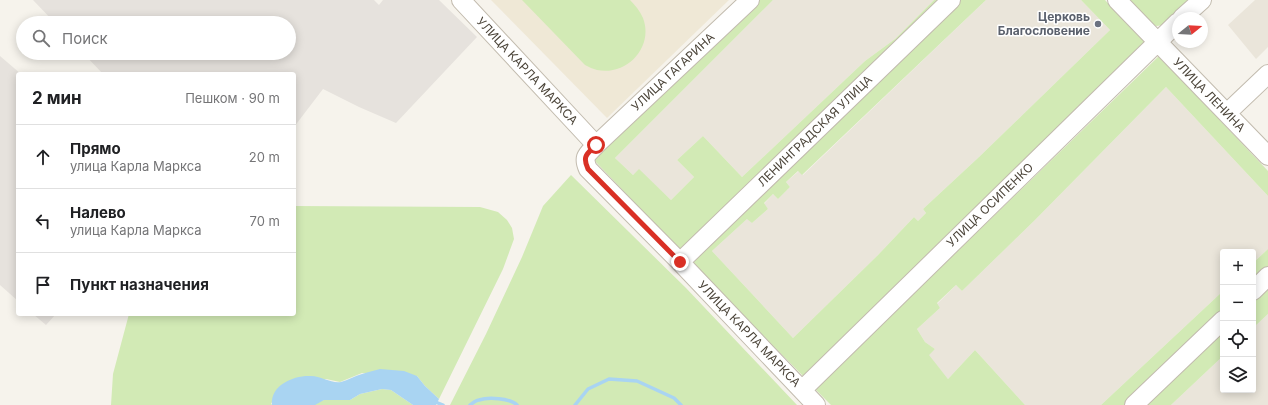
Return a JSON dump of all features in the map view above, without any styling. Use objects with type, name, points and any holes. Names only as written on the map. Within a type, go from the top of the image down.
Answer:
[{"type":"street","name":"УЛИЦА КАРЛА МАРКСА","points":[[461,0],[596,145],[586,156],[585,162],[588,169],[680,262],[816,405]]},
{"type":"street","name":"УЛИЦА ГАГАРИНА","points":[[596,145],[750,0]]},
{"type":"street","name":"ЛЕНИНГРАДСКАЯ УЛИЦА","points":[[680,262],[951,0]]},
{"type":"street","name":"УЛИЦА ЛЕНИНА","points":[[1117,0],[1268,156]]},
{"type":"street","points":[[1189,12],[1202,0]]},
{"type":"street","name":"УЛИЦА ОСИПЕНКО","points":[[802,390],[1172,27]]},
{"type":"street","points":[[1227,113],[1268,74]]},
{"type":"street","points":[[1256,288],[1268,276]]},
{"type":"street","points":[[1134,405],[1222,321]]},
{"type":"shaded area","points":[[33,0],[374,0],[379,5],[383,0],[439,0],[477,37],[396,123],[323,89],[296,124],[296,72],[101,72],[90,60],[296,60],[296,16],[48,16]]},
{"type":"shaded area","points":[[491,0],[729,0],[607,118]]},
{"type":"shaded area","points":[[773,0],[934,0],[895,39],[865,61],[742,177],[703,136],[677,160],[694,177],[671,200],[639,170],[633,175],[615,158]]},
{"type":"shaded area","points":[[986,0],[1081,0],[1110,30],[923,209],[926,213],[918,221],[914,217],[878,255],[793,338],[712,251],[748,218],[752,223],[768,209],[764,204],[773,194],[778,199],[790,187],[786,182],[799,171],[803,175]]},
{"type":"shaded area","points":[[1255,0],[1268,0],[1268,47],[1256,59],[1228,25]]},
{"type":"shaded area","points":[[0,56],[19,72],[16,72],[16,299],[0,285]]},
{"type":"shaded area","points":[[1166,87],[1268,196],[1268,249],[1256,260],[1256,249],[1220,249],[1220,294],[1101,405],[1025,405],[975,350],[948,379],[928,355],[935,349],[925,342],[917,329],[940,308],[937,304],[956,285],[962,291],[1035,220]]},
{"type":"shaded area","points":[[1268,314],[1268,405],[1171,405],[1220,359],[1220,393],[1256,393],[1256,325]]},
{"type":"shaded area","points":[[35,316],[54,316],[46,325]]},
{"type":"green space","points":[[522,0],[630,0],[643,18],[645,39],[641,49],[628,64],[608,71],[592,69],[585,65]]},
{"type":"green space","points":[[752,0],[773,0],[615,158],[633,175],[639,169],[671,200],[694,177],[677,160],[703,136],[742,177],[865,61],[895,39],[934,0],[946,0],[683,250],[677,247],[592,158]]},
{"type":"green space","points":[[960,0],[986,0],[802,175],[798,171],[786,182],[790,187],[778,199],[773,194],[764,203],[768,209],[752,223],[747,219],[712,251],[793,338],[878,255],[914,217],[918,221],[926,213],[923,209],[1110,30],[1081,0],[1105,0],[1146,43],[804,377],[693,265],[693,261],[698,251]]},
{"type":"green space","points":[[1125,0],[1191,0],[1178,12],[1172,12],[1172,17],[1163,25],[1152,25]]},
{"type":"green space","points":[[1159,56],[1268,171],[1268,196],[1166,87],[1035,220],[962,291],[956,285],[937,303],[940,308],[917,329],[925,342],[935,349],[929,355],[948,379],[975,350],[1025,405],[831,405],[815,389]]},
{"type":"green space","points":[[571,175],[686,288],[797,405],[450,405],[486,334],[522,257],[543,206]]},
{"type":"green space","points":[[296,206],[480,207],[498,212],[507,220],[512,228],[514,239],[503,269],[439,399],[417,376],[362,373],[340,382],[326,379],[271,403],[272,405],[111,405],[113,374],[128,316],[296,316]]},
{"type":"green space","points":[[1268,249],[1268,269],[1256,280],[1256,260]]},
{"type":"green space","points":[[1268,288],[1268,314],[1256,325],[1256,321],[1256,300]]},
{"type":"green space","points":[[1220,294],[1220,315],[1126,405],[1101,405]]},
{"type":"green space","points":[[1220,334],[1220,359],[1171,405],[1146,405]]},
{"type":"green space","points":[[382,389],[391,390],[413,405],[315,405],[315,403],[324,400],[350,400],[360,394]]},
{"type":"water","points":[[380,369],[404,371],[417,376],[439,399],[436,405],[413,405],[391,390],[382,389],[360,394],[350,400],[324,400],[315,405],[272,405],[272,398],[279,387],[297,377],[311,376],[334,382],[341,382],[364,373]]},
{"type":"waterway","points":[[575,405],[588,389],[609,379],[637,381],[674,398],[681,405]]},
{"type":"waterway","points":[[470,405],[478,400],[493,398],[509,401],[517,405]]},
{"type":"waterway","points":[[433,401],[443,405]]},
{"type":"place","name":"Церковь Благословение","points":[[1098,24]]},
{"type":"route","points":[[596,145],[586,156],[585,162],[588,169],[680,262]]}]
